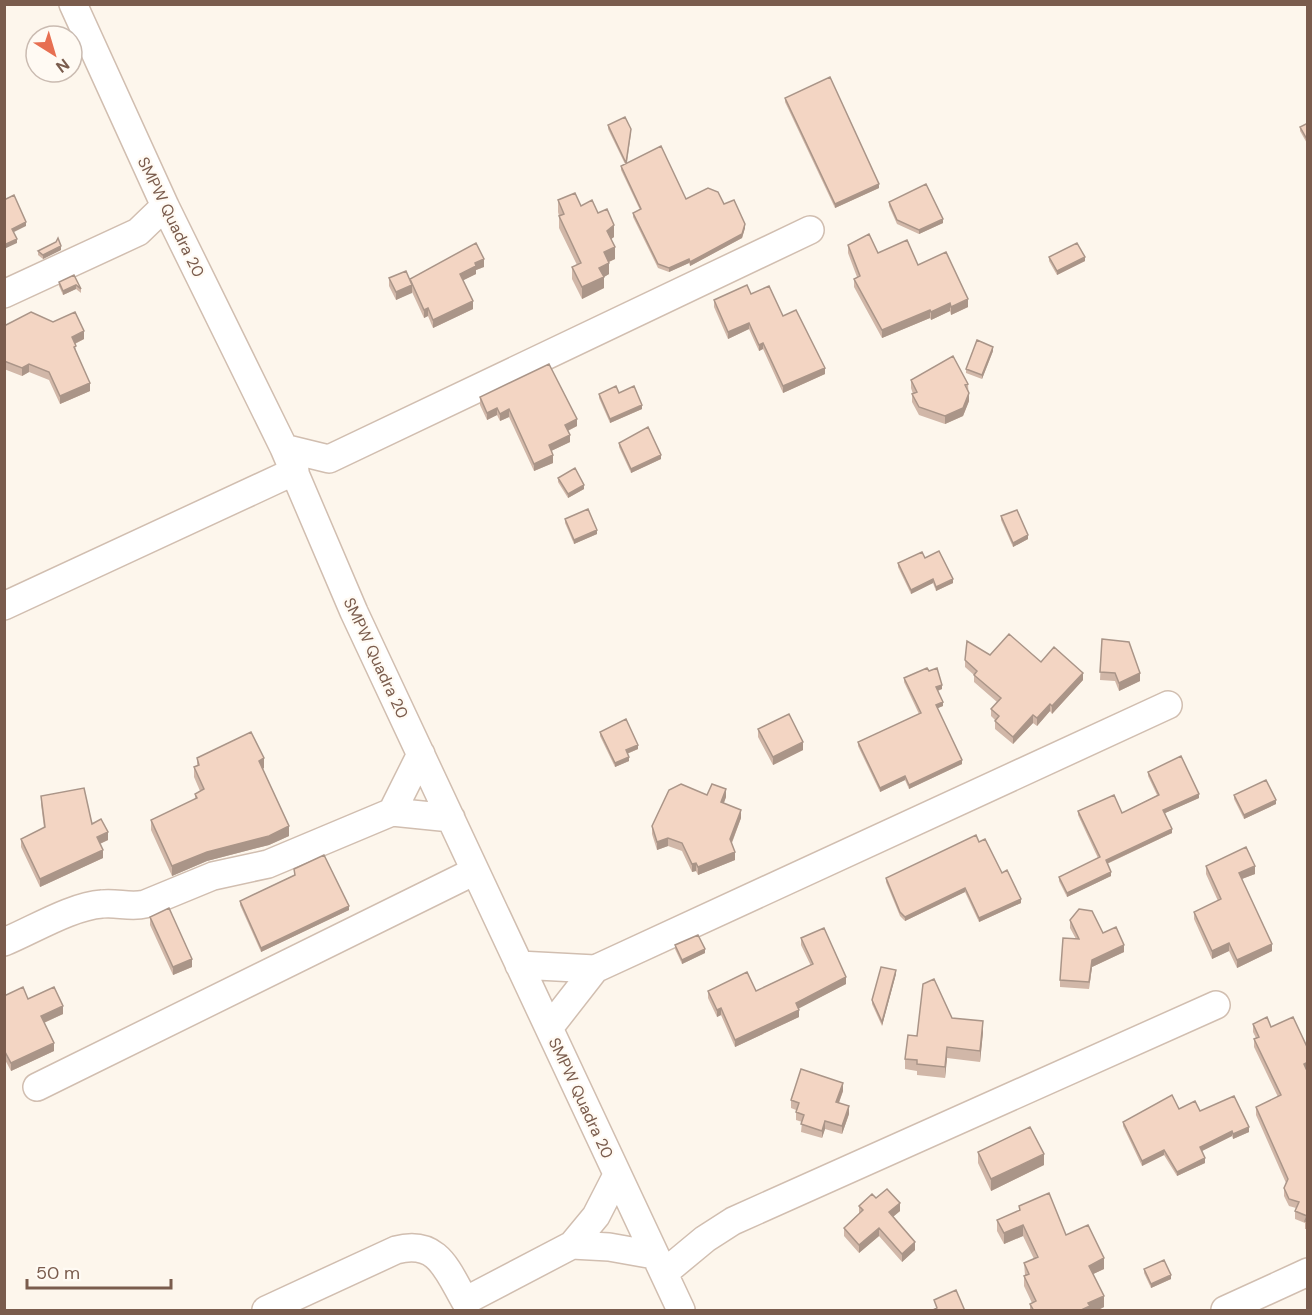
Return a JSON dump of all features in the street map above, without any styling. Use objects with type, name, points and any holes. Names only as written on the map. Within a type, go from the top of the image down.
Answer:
[{"type":"street","name":"SMPW Quadra 20","points":[[73,4],[165,206],[289,459],[354,612],[681,1311]]},
{"type":"street","points":[[4,294],[138,232],[165,206]]},
{"type":"street","points":[[4,606],[289,459],[329,459],[810,230]]},
{"type":"street","points":[[138,232],[181,239]]},
{"type":"street","points":[[313,513],[329,459]]},
{"type":"street","points":[[549,1028],[595,969],[1168,705]]},
{"type":"street","points":[[392,812],[421,754]]},
{"type":"street","points":[[4,942],[77,910],[104,903],[136,906],[145,904],[213,876],[268,864],[392,812],[451,818]]},
{"type":"street","points":[[37,1087],[475,872]]},
{"type":"street","points":[[519,965],[595,969]]},
{"type":"street","points":[[572,1245],[609,1247],[659,1264],[733,1221],[1216,1005]]},
{"type":"street","points":[[266,1311],[396,1250],[412,1246],[422,1247],[437,1258],[467,1306],[572,1245],[596,1216],[617,1175]]},
{"type":"street","points":[[1225,1311],[1308,1272]]},
{"type":"building","points":[[830,77],[879,184],[835,204],[785,98]]},
{"type":"building","points":[[625,117],[631,129],[626,163],[608,125]]},
{"type":"building","points":[[1308,123],[1308,141],[1300,127]]},
{"type":"building","points":[[661,146],[686,199],[708,188],[718,192],[724,204],[734,200],[745,224],[742,234],[690,262],[689,259],[669,268],[658,264],[633,213],[641,209],[621,166]]},
{"type":"building","points":[[926,184],[943,219],[919,230],[897,220],[889,202]]},
{"type":"building","points":[[575,193],[581,206],[592,200],[598,213],[607,209],[614,225],[607,231],[615,247],[604,252],[609,263],[599,268],[604,277],[582,287],[572,267],[581,263],[559,216],[564,214],[558,200]]},
{"type":"building","points":[[14,195],[26,222],[12,229],[17,239],[4,245],[4,200]]},
{"type":"building","points":[[869,234],[878,253],[907,240],[918,265],[946,252],[968,299],[951,307],[950,303],[931,312],[930,310],[882,330],[854,279],[860,276],[848,245]]},
{"type":"building","points":[[58,238],[61,246],[43,255],[38,251],[56,242]]},
{"type":"building","points":[[476,243],[484,259],[460,274],[473,301],[433,320],[428,308],[424,310],[410,279]]},
{"type":"building","points":[[1077,243],[1085,257],[1057,271],[1049,257]]},
{"type":"building","points":[[406,271],[412,285],[396,292],[389,278]]},
{"type":"building","points":[[74,275],[81,289],[76,285],[63,291],[59,282]]},
{"type":"building","points":[[747,285],[751,294],[769,286],[783,316],[796,310],[825,368],[783,386],[763,343],[759,345],[749,323],[728,332],[714,300]]},
{"type":"building","points":[[31,312],[53,322],[75,312],[84,331],[72,337],[76,346],[74,347],[90,383],[60,396],[49,372],[29,364],[22,368],[4,361],[4,326]]},
{"type":"building","points":[[977,340],[993,347],[982,375],[966,369]]},
{"type":"building","points":[[953,356],[968,384],[965,385],[969,393],[963,408],[945,416],[919,407],[912,394],[917,392],[911,380]]},
{"type":"building","points":[[549,364],[577,419],[565,425],[570,435],[549,445],[553,455],[534,464],[509,409],[500,414],[497,408],[487,413],[480,397]]},
{"type":"building","points":[[616,386],[619,393],[634,386],[642,405],[610,419],[599,394]]},
{"type":"building","points":[[648,427],[661,455],[631,469],[619,443]]},
{"type":"building","points":[[575,468],[584,485],[568,494],[558,478]]},
{"type":"building","points":[[588,509],[597,530],[574,540],[565,519]]},
{"type":"building","points":[[1017,510],[1028,535],[1013,543],[1001,516]]},
{"type":"building","points":[[939,551],[953,579],[936,587],[933,579],[911,590],[898,563],[922,552],[925,558]]},
{"type":"building","points":[[1009,634],[1041,662],[1054,647],[1083,673],[1052,706],[1050,704],[1037,718],[1033,715],[1013,737],[995,721],[999,716],[991,709],[1001,698],[974,675],[977,671],[965,660],[967,641],[990,655]]},
{"type":"building","points":[[1102,639],[1129,642],[1140,673],[1119,683],[1115,673],[1100,672]]},
{"type":"building","points":[[927,668],[929,671],[937,668],[942,685],[936,687],[943,702],[936,705],[962,760],[909,785],[905,776],[880,788],[858,742],[921,713],[904,678]]},
{"type":"building","points":[[789,714],[803,742],[773,757],[758,729]]},
{"type":"building","points":[[626,719],[638,745],[626,750],[629,757],[615,763],[600,732]]},
{"type":"building","points":[[251,732],[264,758],[259,761],[289,826],[269,836],[207,852],[172,866],[151,820],[197,798],[195,794],[204,789],[194,767],[199,765],[197,758]]},
{"type":"building","points":[[1181,756],[1199,794],[1163,810],[1172,829],[1106,860],[1111,872],[1067,893],[1059,877],[1100,857],[1078,811],[1114,795],[1122,813],[1159,795],[1148,772]]},
{"type":"building","points":[[1266,780],[1276,800],[1244,815],[1234,795]]},
{"type":"building","points":[[681,784],[707,795],[712,784],[726,789],[721,802],[741,810],[730,839],[735,852],[698,867],[696,863],[692,864],[682,843],[668,838],[657,842],[652,826],[669,790]]},
{"type":"building","points":[[84,788],[92,824],[101,819],[108,832],[97,837],[103,850],[40,879],[21,839],[45,827],[41,796]]},
{"type":"building","points":[[976,835],[979,842],[985,839],[1002,873],[1007,870],[1021,899],[979,918],[965,888],[905,917],[900,912],[886,878]]},
{"type":"building","points":[[1246,847],[1255,866],[1239,873],[1272,944],[1237,960],[1229,943],[1212,951],[1194,912],[1221,899],[1206,866]]},
{"type":"building","points":[[324,855],[349,906],[261,948],[240,901],[295,875],[294,869]]},
{"type":"building","points":[[169,908],[192,959],[173,967],[150,917]]},
{"type":"building","points":[[1079,909],[1092,911],[1103,933],[1116,927],[1124,945],[1092,960],[1089,982],[1060,980],[1063,938],[1079,939],[1070,920]]},
{"type":"building","points":[[824,928],[846,977],[796,1003],[799,1010],[735,1040],[721,1008],[717,1010],[708,991],[747,972],[756,991],[813,964],[801,938]]},
{"type":"building","points":[[698,935],[705,949],[682,960],[675,945]]},
{"type":"building","points":[[881,967],[896,970],[882,1022],[872,1000]]},
{"type":"building","points":[[934,979],[952,1018],[983,1021],[980,1051],[947,1047],[945,1067],[917,1064],[917,1060],[905,1059],[908,1035],[917,1036],[923,984]]},
{"type":"building","points":[[23,987],[28,999],[54,987],[63,1006],[41,1016],[54,1043],[11,1063],[4,1050],[4,996]]},
{"type":"building","points":[[1267,1017],[1271,1027],[1293,1017],[1308,1049],[1308,1062],[1304,1064],[1308,1073],[1308,1222],[1305,1221],[1307,1216],[1295,1211],[1299,1202],[1289,1199],[1284,1188],[1288,1179],[1256,1107],[1281,1095],[1254,1039],[1259,1037],[1253,1024]]},
{"type":"building","points":[[801,1069],[843,1083],[836,1102],[849,1106],[842,1126],[825,1121],[822,1131],[801,1124],[804,1115],[796,1112],[799,1103],[791,1100]]},
{"type":"building","points":[[1172,1095],[1179,1109],[1195,1101],[1200,1111],[1234,1096],[1249,1127],[1233,1134],[1232,1131],[1200,1147],[1205,1158],[1177,1172],[1164,1150],[1142,1161],[1123,1122]]},
{"type":"building","points":[[1030,1127],[1044,1154],[991,1179],[978,1152]]},
{"type":"building","points":[[887,1189],[900,1203],[889,1212],[915,1242],[902,1254],[879,1228],[859,1245],[844,1228],[863,1210],[859,1206],[872,1194],[876,1198]]},
{"type":"building","points":[[1049,1193],[1066,1235],[1088,1225],[1104,1258],[1089,1266],[1104,1296],[1088,1303],[1090,1306],[1079,1311],[1034,1311],[1030,1304],[1036,1301],[1024,1276],[1029,1274],[1024,1263],[1038,1257],[1023,1225],[1004,1233],[997,1220],[1020,1210],[1019,1206]]},
{"type":"building","points":[[1164,1260],[1171,1275],[1151,1284],[1144,1269]]},
{"type":"building","points":[[956,1290],[965,1311],[931,1311],[937,1308],[934,1300]]}]
